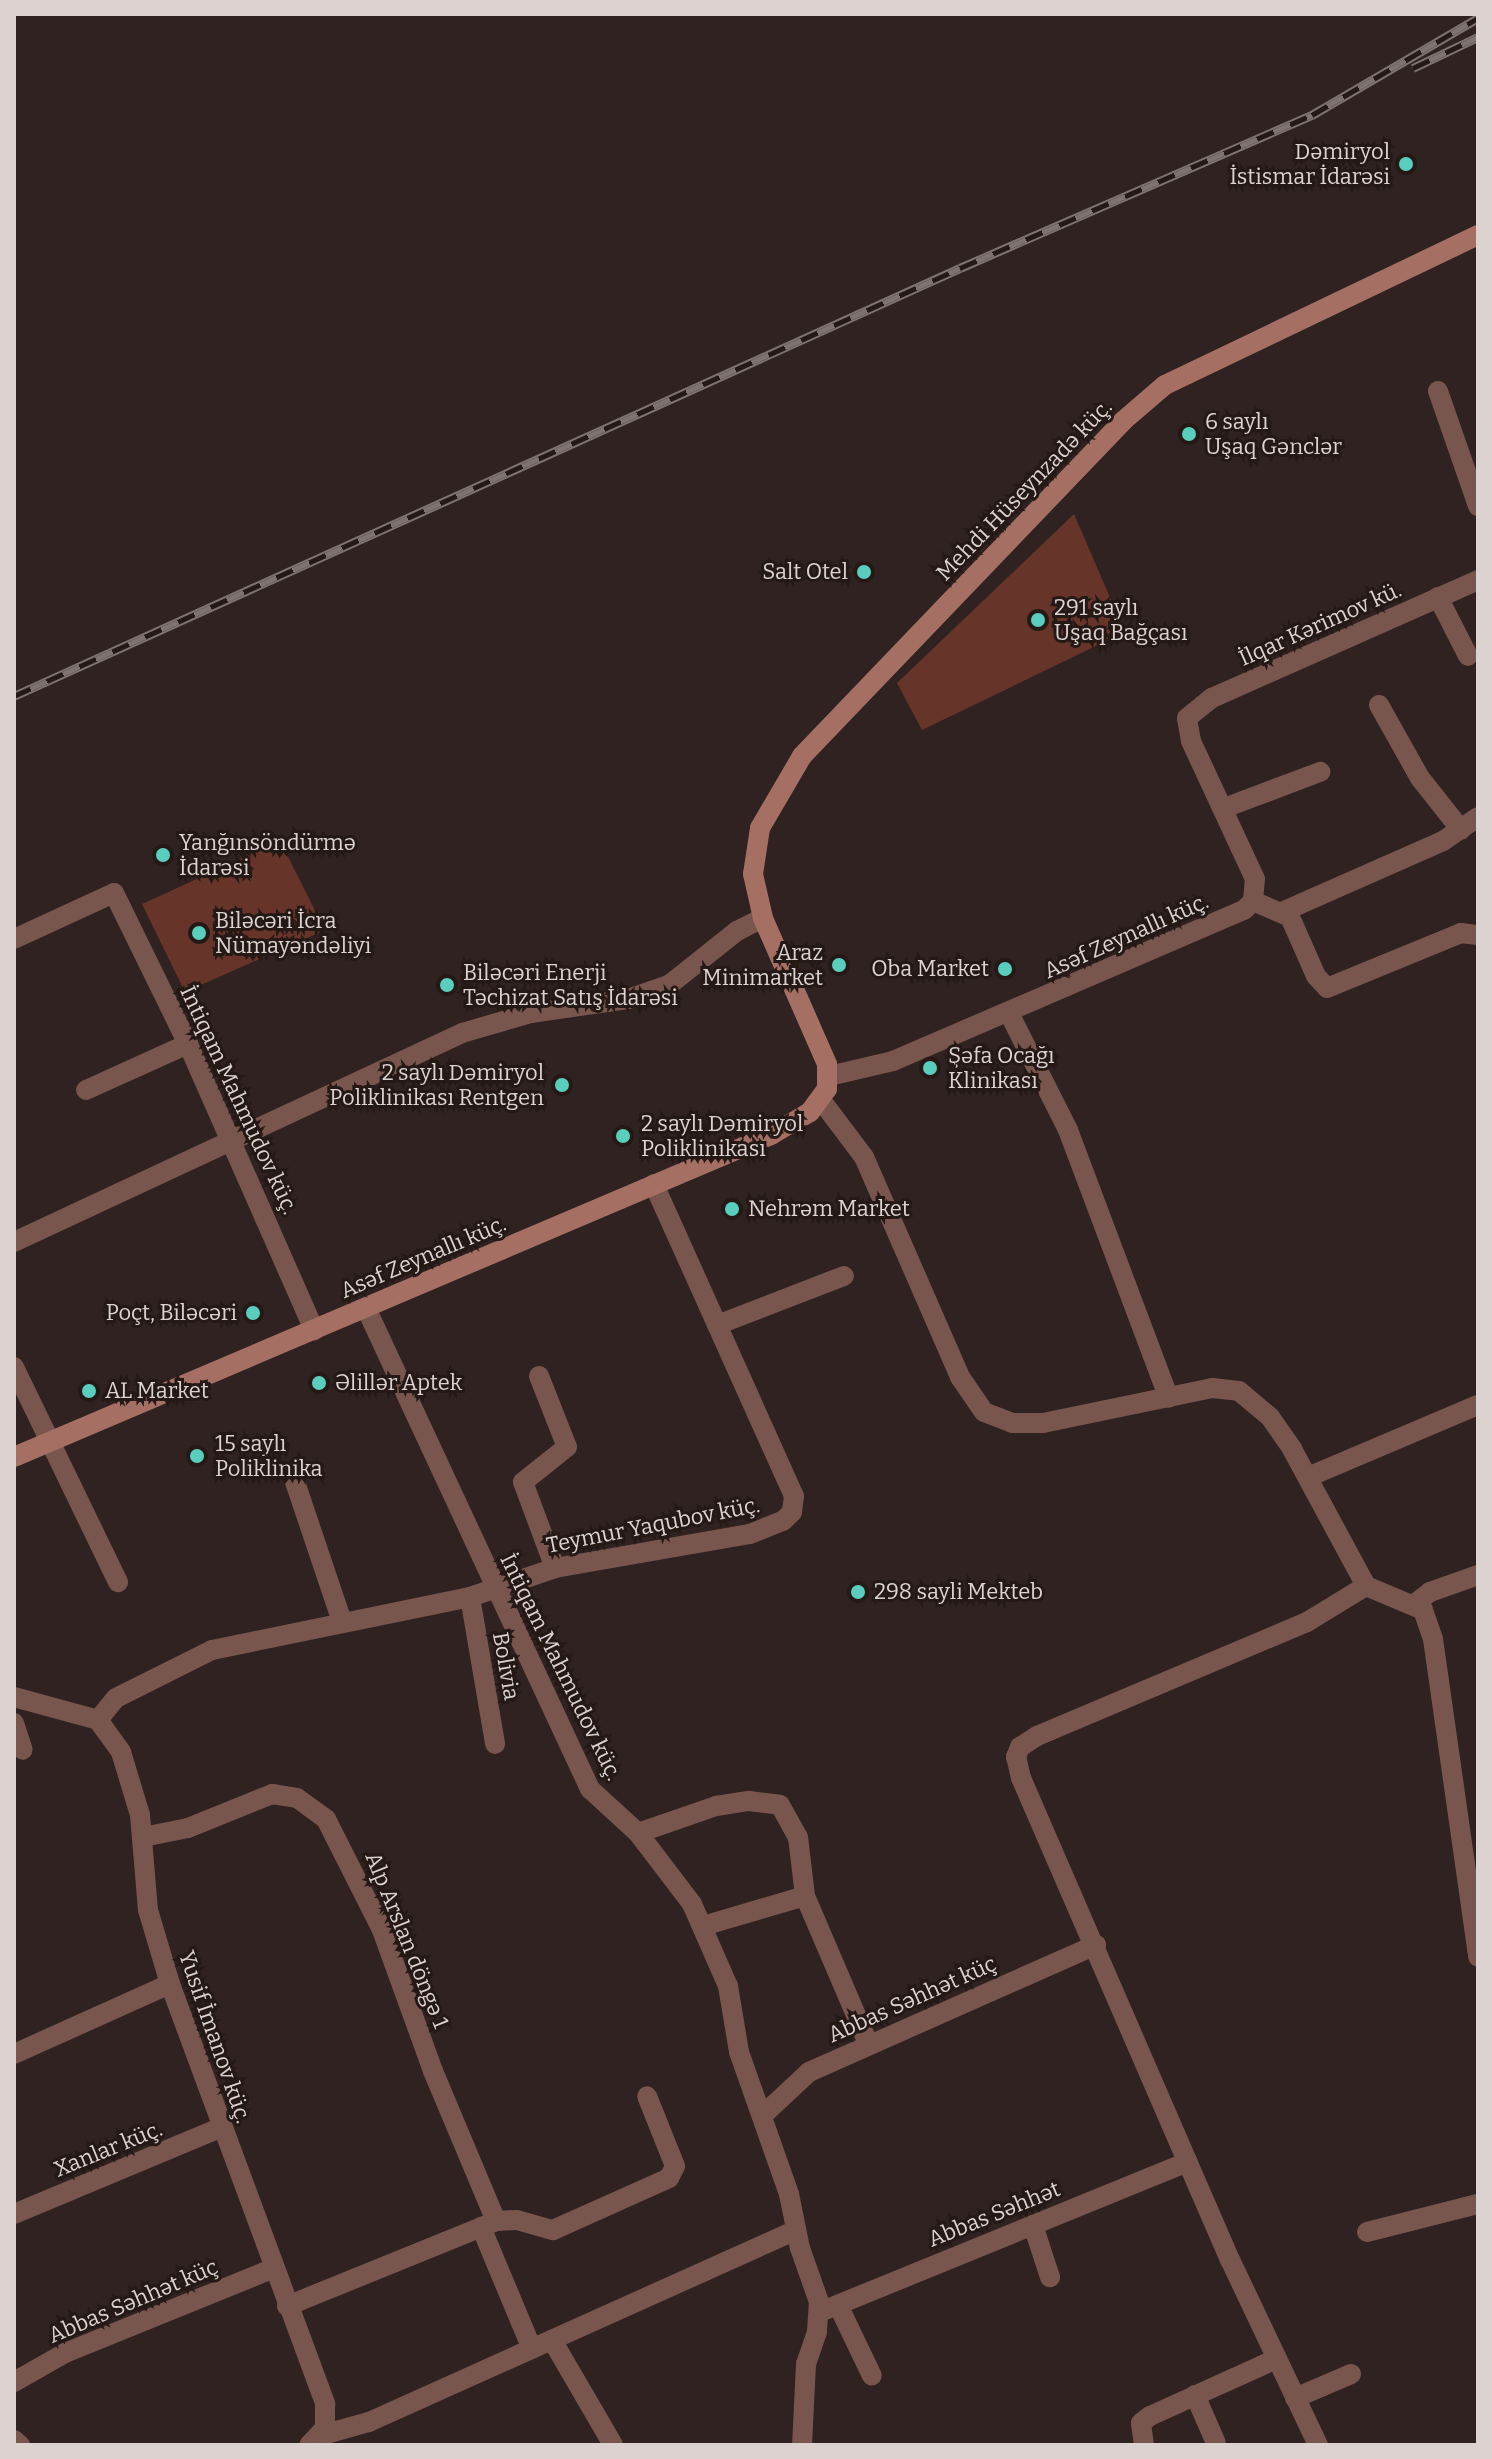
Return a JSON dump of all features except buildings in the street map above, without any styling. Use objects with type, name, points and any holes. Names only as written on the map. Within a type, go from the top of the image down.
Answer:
[{"type":"main road","name":"Mehdi Hüseynzadə küç.","points":[[763,918],[753,874],[760,828],[802,756],[1142,402],[1235,348],[1478,235]]},
{"type":"main road","points":[[763,918],[823,1050],[829,1076],[821,1100]]},
{"type":"main road","name":"Asəf Zeynallı küç.","points":[[14,1457],[771,1135],[821,1100]]},
{"type":"street","points":[[1438,391],[1478,506]]},
{"type":"street","name":"İlqar Kərimov kü.","points":[[1224,808],[1191,741],[1187,718],[1212,698],[1478,580]]},
{"type":"street","points":[[1438,597],[1468,656]]},
{"type":"street","points":[[1282,912],[1470,823],[1420,778],[1379,705]]},
{"type":"street","points":[[1320,772],[1224,808],[1255,879],[1253,901],[1282,912],[1297,928],[1316,976],[1327,988],[1347,984],[1461,933],[1478,935]]},
{"type":"street","name":"İntiqam Mahmudov küç.","points":[[14,939],[114,893],[188,1044],[314,1330]]},
{"type":"street","name":"Asəf Zeynallı küç.","points":[[829,1076],[866,1071],[1009,1013],[1228,917],[1253,901]]},
{"type":"street","points":[[14,1242],[490,1022],[628,999],[669,985],[737,931],[763,918]]},
{"type":"street","points":[[1009,1013],[1068,1130],[1169,1398]]},
{"type":"street","points":[[86,1090],[188,1044]]},
{"type":"street","points":[[821,1100],[864,1157],[960,1377],[984,1412],[1012,1423],[1043,1423],[1212,1388],[1239,1391],[1270,1417],[1308,1477],[1366,1586],[1416,1603],[1433,1639],[1478,1957]]},
{"type":"street","name":"Teymur Yaqubov küç.","points":[[98,1720],[116,1698],[187,1660],[341,1619],[470,1597],[555,1568],[750,1534],[792,1512],[788,1480],[654,1184]]},
{"type":"street","points":[[717,1325],[844,1276]]},
{"type":"street","name":"İntiqam Mahmudov küç.","points":[[366,1308],[590,1789],[638,1833],[703,1926],[728,1986],[739,2052],[796,2230],[829,2309],[872,2376]]},
{"type":"street","points":[[14,1367],[118,1582]]},
{"type":"street","points":[[539,1376],[567,1447],[523,1482],[555,1568]]},
{"type":"street","points":[[1308,1477],[1478,1405]]},
{"type":"street","points":[[294,1479],[341,1619]]},
{"type":"street","points":[[1416,1603],[1430,1592],[1478,1575]]},
{"type":"street","points":[[1318,2445],[1188,2162],[1021,1778],[1016,1757],[1020,1747],[1316,1617],[1366,1586]]},
{"type":"street","name":"Bolivia","points":[[470,1597],[495,1744]]},
{"type":"street","points":[[14,1697],[98,1720]]},
{"type":"street","name":"Yusif İmanov küç.","points":[[98,1720],[121,1752],[143,1837],[148,1910],[170,1984],[272,2269],[325,2404],[316,2440]]},
{"type":"street","points":[[14,1723],[23,1750]]},
{"type":"street","name":"Alp Arslan döngə 1","points":[[143,1837],[188,1828],[272,1794],[297,1798],[326,1819],[382,1930],[532,2349]]},
{"type":"street","points":[[638,1833],[716,1806],[749,1801],[780,1805],[798,1837],[805,1896],[868,2043]]},
{"type":"street","points":[[703,1926],[805,1896]]},
{"type":"street","name":"Abbas Səhhət küç","points":[[762,2116],[809,2072],[868,2043],[1096,1945]]},
{"type":"street","points":[[14,2054],[170,1984]]},
{"type":"street","points":[[287,2306],[489,2224],[517,2220],[553,2230],[669,2178],[675,2166],[647,2096]]},
{"type":"street","name":"Xanlar küç.","points":[[14,2214],[220,2128]]},
{"type":"street","name":"Abbas Səhhət","points":[[829,2309],[1188,2162]]},
{"type":"street","points":[[1367,2232],[1478,2204]]},
{"type":"street","points":[[1033,2225],[1050,2277]]},
{"type":"street","points":[[316,2440],[369,2422],[796,2230]]},
{"type":"street","name":"Abbas Səhhət küç","points":[[14,2382],[65,2353],[272,2269]]},
{"type":"street","points":[[802,2445],[806,2364],[829,2309]]},
{"type":"street","points":[[552,2340],[613,2445]]},
{"type":"street","points":[[1144,2445],[1141,2423],[1276,2359]]},
{"type":"street","points":[[1295,2398],[1351,2374]]},
{"type":"street","points":[[1195,2395],[1216,2443]]},
{"type":"street","points":[[14,2440],[20,2445]]},
{"type":"shaded area","points":[[1074,514],[1125,632],[922,730],[897,683]]},
{"type":"shaded area","points":[[280,841],[325,930],[185,992],[142,904]]},
{"type":"railway","points":[[14,696],[960,268],[1312,115],[1478,18]]},
{"type":"railway","points":[[1413,68],[1478,37]]},
{"type":"place","name":"Dəmiryol İstismar İdarəsi","points":[[1406,164]]},
{"type":"place","name":"6 saylı Uşaq Gənclər","points":[[1189,434]]},
{"type":"place","name":"Salt Otel","points":[[864,572]]},
{"type":"place","name":"291 saylı Uşaq Bağçası","points":[[1038,620]]},
{"type":"place","name":"Yanğınsöndürmə İdarəsi","points":[[163,855]]},
{"type":"place","name":"Biləcəri İcra Nümayəndəliyi","points":[[199,933]]},
{"type":"place","name":"Araz Minimarket","points":[[839,965]]},
{"type":"place","name":"Oba Market","points":[[1005,969]]},
{"type":"place","name":"Biləcəri Enerji Təchizat Satış İdarəsi","points":[[447,985]]},
{"type":"place","name":"Şəfa Ocağı Klinikası","points":[[930,1068]]},
{"type":"place","name":"2 saylı Dəmiryol Poliklinikası Rentgen","points":[[562,1085]]},
{"type":"place","name":"2 saylı Dəmiryol Poliklinikası","points":[[623,1136]]},
{"type":"place","name":"Nehrəm Market","points":[[732,1209]]},
{"type":"place","name":"Poçt, Biləcəri","points":[[253,1313]]},
{"type":"place","name":"Əlillər Aptek","points":[[319,1383]]},
{"type":"place","name":"AL Market","points":[[89,1391]]},
{"type":"place","name":"15 saylı Poliklinika","points":[[197,1456]]},
{"type":"place","name":"298 sayli Mekteb","points":[[858,1592]]}]
